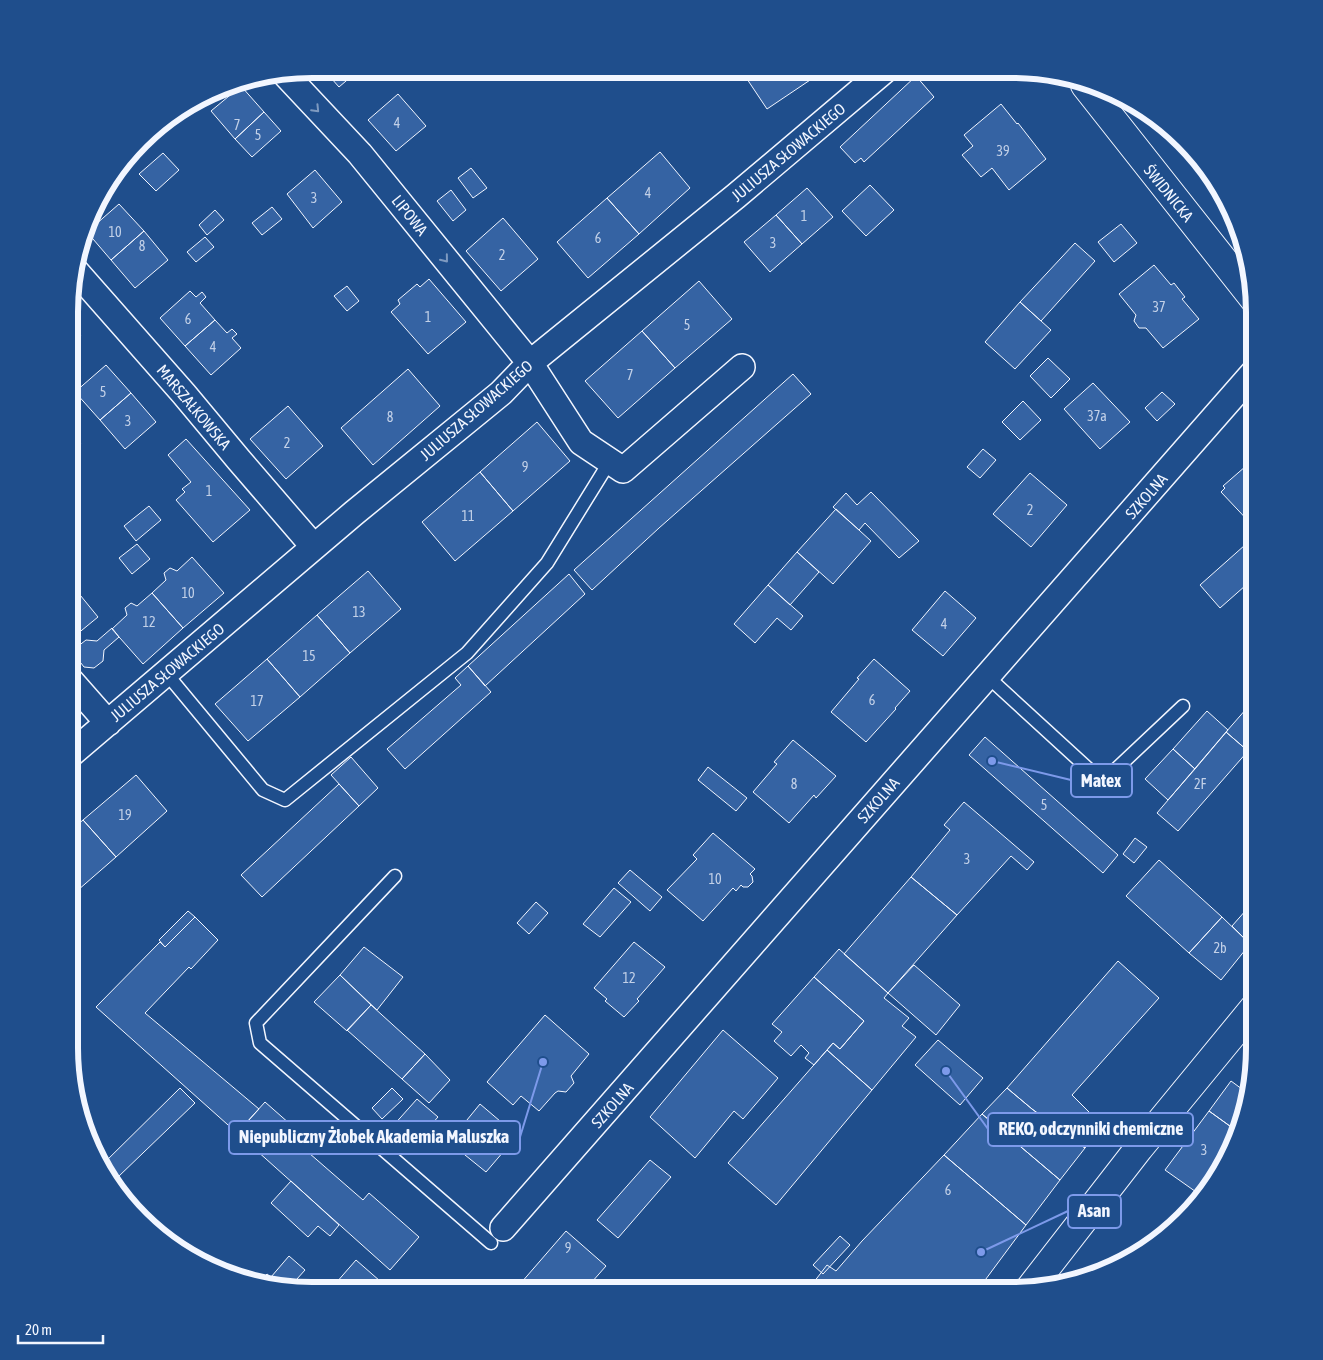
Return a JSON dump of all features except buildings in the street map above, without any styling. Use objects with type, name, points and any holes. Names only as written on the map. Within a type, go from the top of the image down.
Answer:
[{"type":"street","name":"LIPOWA","points":[[289,78],[360,154],[530,363],[581,442],[610,461]]},
{"type":"street","name":"JULIUSZA SŁOWACKIEGO","points":[[78,748],[314,547],[501,393],[530,363],[736,196],[876,78]]},
{"type":"street","name":"ŚWIDNICKA","points":[[1090,91],[1244,287]]},
{"type":"street","name":"MARSZAŁKOWSKA","points":[[80,276],[184,394],[314,547]]},
{"type":"street","points":[[610,461],[623,470],[742,367]]},
{"type":"street","name":"SZKOLNA","points":[[497,1235],[1246,381]]},
{"type":"street","points":[[78,689],[108,723]]},
{"type":"street","points":[[1035,1281],[1139,1148],[1246,1018]]},
{"type":"lane","points":[[166,673],[263,790],[285,800],[467,653],[547,563],[610,461]]},
{"type":"lane","points":[[987,676],[1094,774],[1101,775],[1114,771],[1183,706]]},
{"type":"lane","points":[[395,876],[256,1023],[260,1043],[497,1235]]},
{"type":"place","name":"Matex","points":[[992,761]]},
{"type":"place","name":"Niepubliczny Żłobek Akademia Maluszka","points":[[543,1062]]},
{"type":"place","name":"REKO, odczynniki chemiczne","points":[[946,1071]]},
{"type":"place","name":"Asan","points":[[981,1252]]}]
